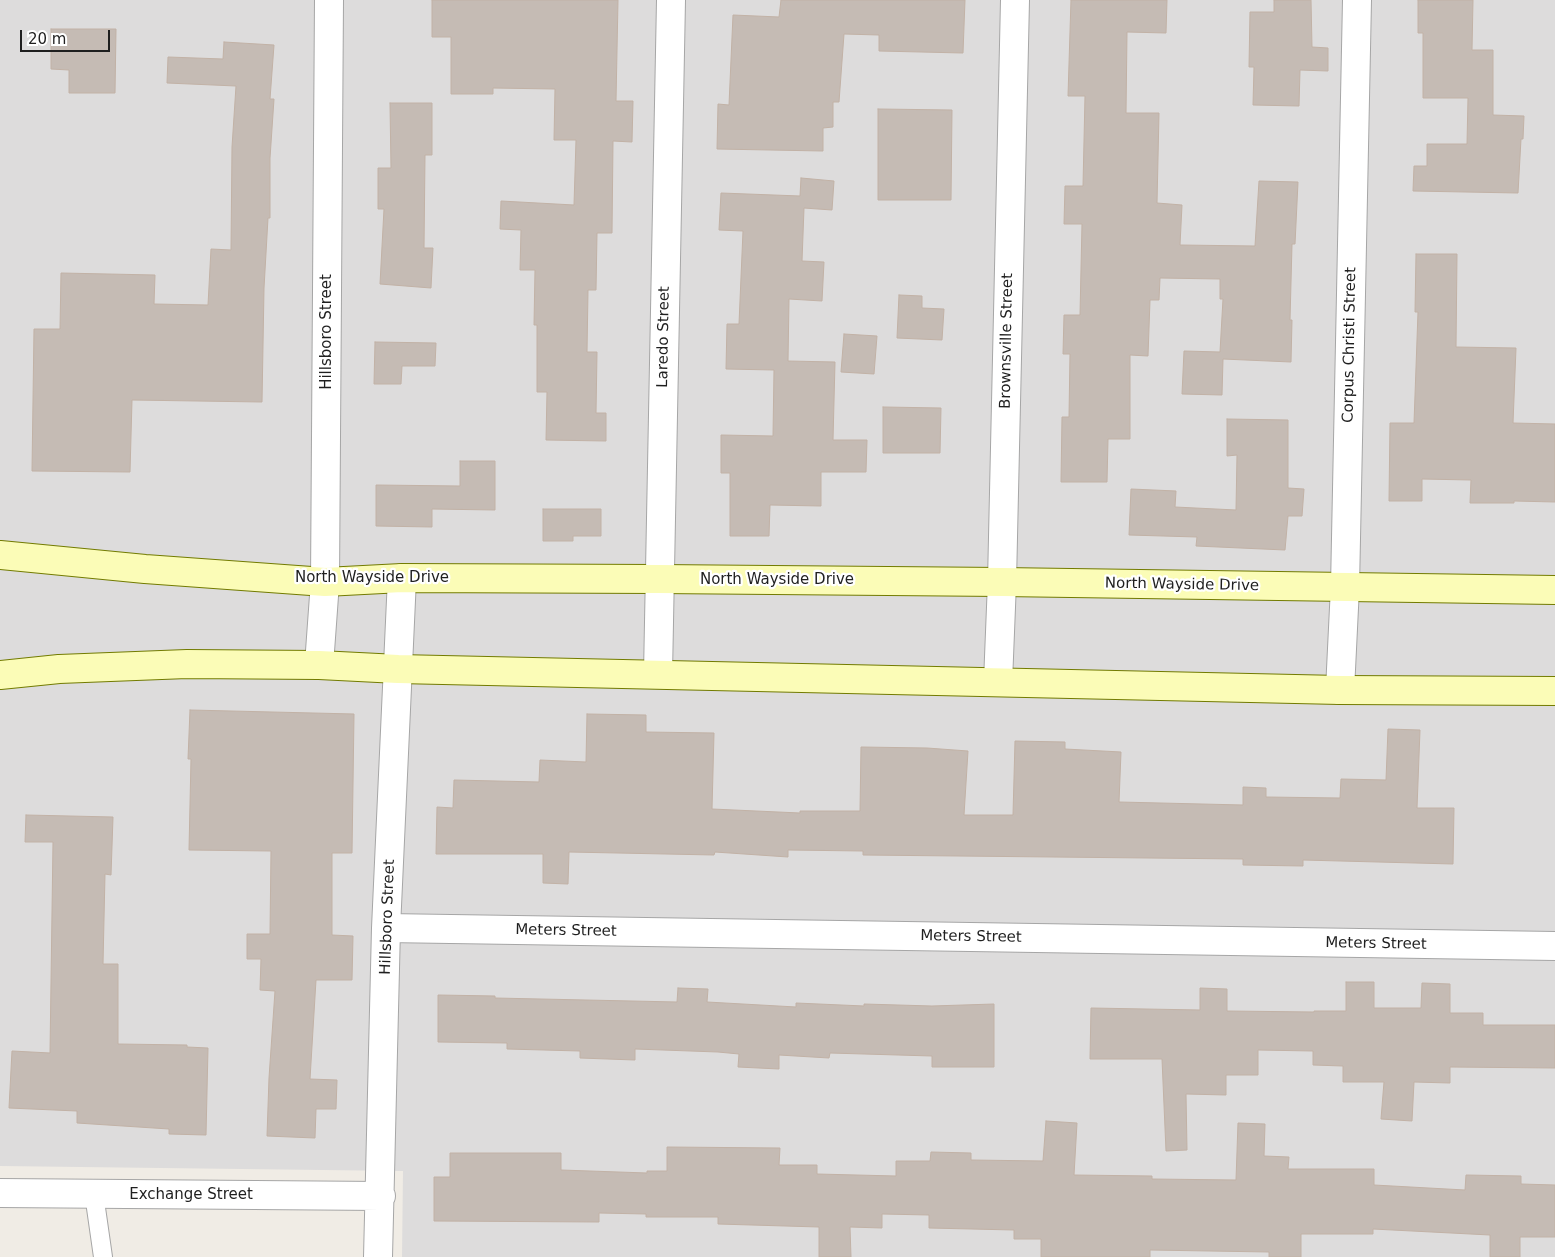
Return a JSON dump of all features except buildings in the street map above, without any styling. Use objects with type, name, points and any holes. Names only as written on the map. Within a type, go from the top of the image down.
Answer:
[{"type":"main road","name":"North Wayside Drive","points":[[0,555],[145,569],[325,582],[402,578],[658,579],[1555,590]]},
{"type":"main road","points":[[0,675],[59,669],[187,664],[318,665],[398,669],[1340,690],[1555,691]]},
{"type":"street","name":"Hillsboro Street","points":[[318,665],[325,582],[329,0]]},
{"type":"street","name":"Laredo Street","points":[[658,674],[658,579],[672,0]]},
{"type":"street","name":"Brownsville Street","points":[[998,682],[1002,582],[1015,0]]},
{"type":"street","name":"Corpus Christi Street","points":[[1340,690],[1345,587],[1357,0]]},
{"type":"street","name":"Hillsboro Street","points":[[378,1257],[381,1196],[386,928],[402,578]]},
{"type":"street","name":"Meters Street","points":[[386,928],[1555,946]]},
{"type":"street","name":"Exchange Street","points":[[0,1193],[381,1196]]},
{"type":"lane","points":[[94,1194],[103,1257]]},
{"type":"shaded area","points":[[0,0],[1555,0],[1555,1257],[402,1257],[403,1171],[0,1166]]}]
